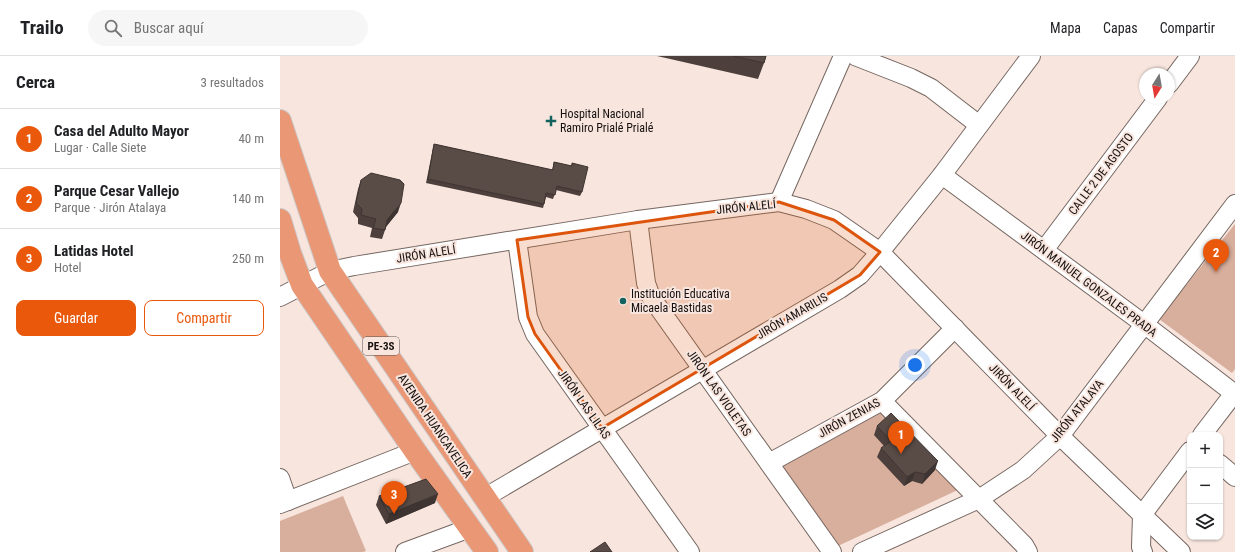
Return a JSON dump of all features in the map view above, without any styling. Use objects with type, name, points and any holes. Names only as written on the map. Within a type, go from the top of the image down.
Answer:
[{"type":"highway","name":"AVENIDA HUANCAVELICA","points":[[280,121],[287,163],[330,271],[522,552]]},
{"type":"highway","name":"PE-3S","points":[[280,220],[302,285],[415,451],[487,552]]},
{"type":"street","points":[[779,202],[843,56]]},
{"type":"street","points":[[855,56],[932,88],[979,124]]},
{"type":"street","name":"JIRÓN AMARILIS","points":[[484,498],[840,289],[860,275],[942,175],[1031,56]]},
{"type":"street","points":[[1175,76],[1190,56]]},
{"type":"street","name":"CALLE 2 DE AGOSTO","points":[[1044,250],[1154,104]]},
{"type":"street","name":"JIRÓN MANUEL GONZALES PRADA","points":[[942,175],[1235,393]]},
{"type":"street","name":"JIRÓN ALELÍ","points":[[280,297],[330,271],[638,220],[779,202],[806,209],[834,220],[880,252],[1060,436],[1181,552]]},
{"type":"street","name":"JIRÓN ATALAYA","points":[[862,552],[979,499],[1023,470],[1060,436],[1235,204]]},
{"type":"street","name":"JIRÓN LAS VIOLETAS","points":[[638,220],[646,283],[651,297],[832,552]]},
{"type":"street","name":"JIRÓN LAS LILAS","points":[[517,240],[528,317],[535,334],[690,552]]},
{"type":"street","name":"JIRÓN ZENIAS","points":[[769,463],[882,401],[955,328]]},
{"type":"street","points":[[1204,432],[1235,393]]},
{"type":"street","points":[[882,401],[1024,545],[1028,552]]},
{"type":"street","points":[[280,478],[284,503],[415,451]]},
{"type":"street","points":[[1143,552],[1141,547],[1142,515],[1187,455]]},
{"type":"street","points":[[1223,466],[1235,476]]},
{"type":"street","points":[[405,552],[470,528]]},
{"type":"highlighted area","points":[[779,202],[834,220],[880,252],[860,275],[602,428],[535,334],[528,317],[517,240]]},
{"type":"shaded area","points":[[1235,224],[1235,369],[1232,373],[1159,319]]},
{"type":"shaded area","points":[[881,410],[962,488],[838,546],[780,462]]},
{"type":"shaded area","points":[[343,496],[366,551],[280,552],[280,521]]},
{"type":"building","points":[[733,56],[766,56],[764,63]]},
{"type":"building","points":[[434,144],[553,170],[554,162],[572,166],[572,163],[588,167],[582,192],[557,186],[555,195],[546,193],[544,204],[428,179]]},
{"type":"building","points":[[371,173],[400,180],[404,184],[401,203],[387,220],[385,230],[373,228],[376,219],[361,215],[362,209],[356,203],[361,180]]},
{"type":"building","points":[[891,413],[938,461],[925,474],[915,472],[907,477],[881,448],[891,441],[877,426]]},
{"type":"building","points":[[426,479],[438,494],[389,514],[379,496]]},
{"type":"building","points":[[605,542],[612,552],[590,552]]},
{"type":"place","name":"Hospital Nacional Ramiro Prialé Prialé","points":[[551,121]]},
{"type":"place","name":"Parque Cesar Vallejo","points":[[1216,272]]},
{"type":"place","name":"Institución Educativa Micaela Bastidas","points":[[623,301]]},
{"type":"place","name":"Casa del Adulto Mayor","points":[[901,454]]},
{"type":"place","name":"Latidas Hotel","points":[[394,514]]}]
